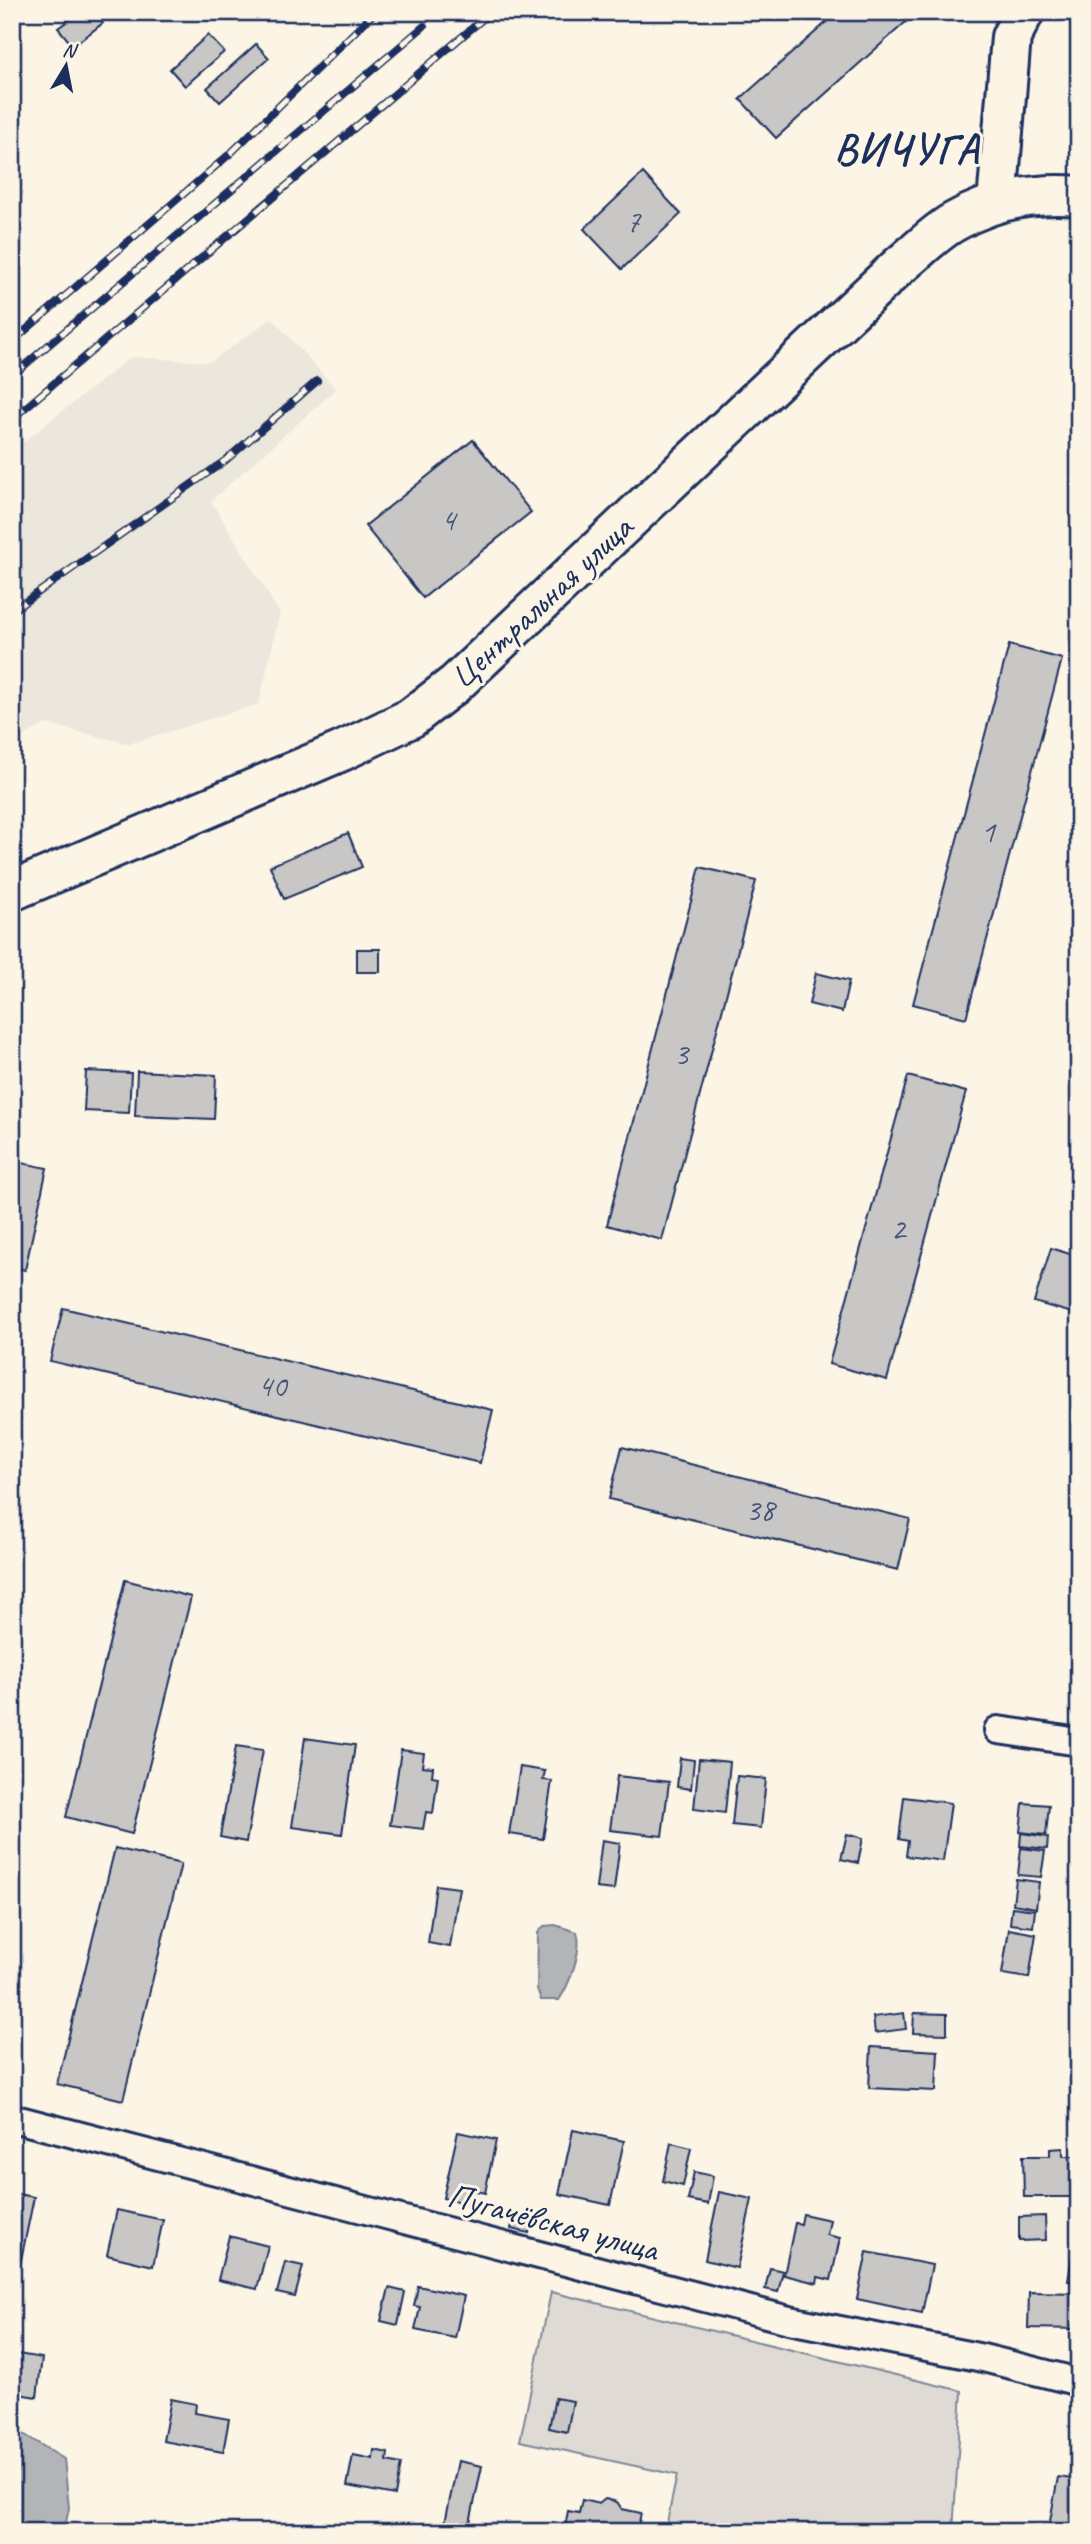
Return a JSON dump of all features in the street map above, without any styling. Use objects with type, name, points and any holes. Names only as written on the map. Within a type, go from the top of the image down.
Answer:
[{"type":"main road","points":[[997,203],[1011,37],[1024,12]]},
{"type":"main road","name":"Центральная улица","points":[[12,891],[342,751],[411,718],[456,684],[899,266],[953,222],[997,203],[1052,194],[1079,196]]},
{"type":"street","points":[[998,1730],[1079,1742]]},
{"type":"street","name":"Пугачёвская улица","points":[[12,2118],[789,2320],[983,2358],[1079,2382]]},
{"type":"shaded area","points":[[272,318],[336,389],[211,501],[280,613],[259,704],[129,744],[46,724],[12,742],[12,451],[131,357],[210,362]]},
{"type":"shaded area","points":[[555,1925],[577,1932],[577,1957],[571,1977],[559,2000],[541,2000],[537,1989],[538,1933],[544,1926]]},
{"type":"shaded area","points":[[551,2292],[962,2391],[953,2532],[665,2532],[677,2475],[520,2441]]},
{"type":"shaded area","points":[[12,2427],[64,2459],[69,2508],[64,2532],[12,2532]]},
{"type":"building","points":[[63,12],[94,12],[103,23],[73,46],[58,28],[69,20]]},
{"type":"building","points":[[838,12],[917,12],[776,138],[740,99]]},
{"type":"building","points":[[208,35],[224,52],[185,86],[170,69]]},
{"type":"building","points":[[256,44],[269,58],[220,102],[207,88]]},
{"type":"building","points":[[643,173],[681,214],[622,269],[584,229]]},
{"type":"building","points":[[473,440],[531,512],[423,598],[365,526]]},
{"type":"building","points":[[1009,645],[1062,659],[966,1018],[913,1004]]},
{"type":"building","points":[[348,833],[362,867],[284,899],[270,866]]},
{"type":"building","points":[[700,867],[756,881],[662,1240],[607,1225]]},
{"type":"building","points":[[357,949],[380,949],[380,972],[357,972]]},
{"type":"building","points":[[816,973],[849,981],[842,1012],[809,1004]]},
{"type":"building","points":[[86,1071],[131,1073],[129,1113],[84,1111]]},
{"type":"building","points":[[137,1071],[216,1075],[214,1119],[135,1116]]},
{"type":"building","points":[[908,1076],[966,1092],[887,1380],[829,1364]]},
{"type":"building","points":[[12,1161],[47,1168],[25,1270],[12,1267]]},
{"type":"building","points":[[1051,1248],[1079,1257],[1079,1315],[1034,1302]]},
{"type":"building","points":[[63,1308],[493,1410],[480,1463],[50,1361]]},
{"type":"building","points":[[622,1447],[910,1519],[898,1570],[609,1499]]},
{"type":"building","points":[[125,1580],[191,1597],[132,1834],[66,1817]]},
{"type":"building","points":[[305,1738],[355,1745],[342,1834],[292,1827]]},
{"type":"building","points":[[236,1746],[263,1750],[246,1842],[220,1837]]},
{"type":"building","points":[[401,1750],[424,1753],[422,1766],[433,1767],[432,1776],[438,1777],[433,1813],[426,1812],[423,1829],[390,1825]]},
{"type":"building","points":[[680,1758],[694,1760],[691,1789],[677,1787]]},
{"type":"building","points":[[699,1759],[730,1762],[725,1813],[694,1809]]},
{"type":"building","points":[[520,1767],[545,1771],[543,1780],[552,1781],[543,1839],[509,1834]]},
{"type":"building","points":[[617,1776],[669,1782],[662,1836],[610,1830]]},
{"type":"building","points":[[737,1776],[766,1779],[761,1828],[732,1825]]},
{"type":"building","points":[[904,1797],[951,1803],[943,1861],[906,1856],[908,1841],[899,1839]]},
{"type":"building","points":[[1023,1803],[1049,1805],[1046,1835],[1020,1832]]},
{"type":"building","points":[[1021,1833],[1048,1837],[1047,1849],[1020,1846]]},
{"type":"building","points":[[847,1834],[863,1838],[858,1863],[841,1859]]},
{"type":"building","points":[[602,1840],[620,1843],[614,1890],[596,1888]]},
{"type":"building","points":[[115,1848],[181,1864],[123,2100],[57,2084]]},
{"type":"building","points":[[1021,1848],[1045,1851],[1041,1877],[1018,1875]]},
{"type":"building","points":[[1016,1879],[1039,1882],[1036,1908],[1013,1904]]},
{"type":"building","points":[[436,1885],[459,1888],[450,1947],[428,1943]]},
{"type":"building","points":[[1012,1907],[1035,1910],[1033,1927],[1010,1924]]},
{"type":"building","points":[[1009,1929],[1036,1934],[1029,1978],[1002,1974]]},
{"type":"building","points":[[904,2013],[906,2029],[875,2033],[873,2017]]},
{"type":"building","points":[[914,2013],[947,2014],[947,2034],[913,2033]]},
{"type":"building","points":[[871,2047],[938,2051],[936,2091],[869,2088]]},
{"type":"building","points":[[573,2130],[624,2141],[610,2205],[559,2194]]},
{"type":"building","points":[[458,2132],[496,2140],[485,2193],[472,2190],[469,2204],[443,2198]]},
{"type":"building","points":[[671,2143],[691,2148],[683,2186],[663,2181]]},
{"type":"building","points":[[1063,2148],[1063,2156],[1077,2156],[1077,2197],[1024,2197],[1023,2156],[1050,2156],[1050,2149]]},
{"type":"building","points":[[694,2172],[713,2176],[708,2204],[688,2200]]},
{"type":"building","points":[[719,2192],[752,2199],[737,2268],[705,2260]]},
{"type":"building","points":[[12,2193],[34,2197],[20,2265],[12,2264]]},
{"type":"building","points":[[117,2210],[163,2220],[153,2266],[107,2255]]},
{"type":"building","points":[[803,2214],[830,2220],[827,2235],[840,2238],[831,2280],[818,2277],[817,2283],[784,2275],[795,2223],[801,2224]]},
{"type":"building","points":[[514,2216],[532,2220],[529,2233],[511,2229]]},
{"type":"building","points":[[1045,2216],[1046,2240],[1019,2241],[1019,2217]]},
{"type":"building","points":[[229,2236],[268,2246],[257,2289],[218,2280]]},
{"type":"building","points":[[867,2252],[932,2265],[922,2313],[857,2299]]},
{"type":"building","points":[[1072,2257],[1079,2259],[1079,2283],[1068,2281]]},
{"type":"building","points":[[285,2262],[303,2266],[295,2297],[277,2293]]},
{"type":"building","points":[[770,2268],[783,2271],[778,2292],[765,2289]]},
{"type":"building","points":[[418,2286],[464,2296],[455,2338],[415,2330],[420,2307],[414,2306]]},
{"type":"building","points":[[389,2288],[405,2292],[398,2325],[381,2321]]},
{"type":"building","points":[[1029,2292],[1079,2293],[1079,2329],[1028,2328]]},
{"type":"building","points":[[12,2353],[42,2358],[37,2397],[12,2393]]},
{"type":"building","points":[[555,2398],[573,2401],[567,2432],[549,2428]]},
{"type":"building","points":[[171,2399],[196,2404],[195,2413],[229,2419],[223,2452],[163,2441]]},
{"type":"building","points":[[374,2450],[388,2453],[387,2461],[401,2464],[395,2495],[347,2486],[353,2455],[373,2459]]},
{"type":"building","points":[[458,2461],[482,2466],[468,2532],[443,2532]]},
{"type":"building","points":[[1058,2477],[1079,2480],[1079,2532],[1048,2532]]},
{"type":"building","points":[[605,2499],[617,2502],[622,2509],[641,2513],[637,2532],[564,2532],[568,2511],[579,2513],[582,2500],[599,2504]]},
{"type":"railway","points":[[12,342],[232,152],[375,12]]},
{"type":"railway","points":[[12,419],[491,12]]},
{"type":"railway","points":[[12,376],[424,26]]},
{"type":"railway","points":[[12,611],[226,460],[317,381]]},
{"type":"district","name":"ВИЧУГА","points":[[907,149]]}]
